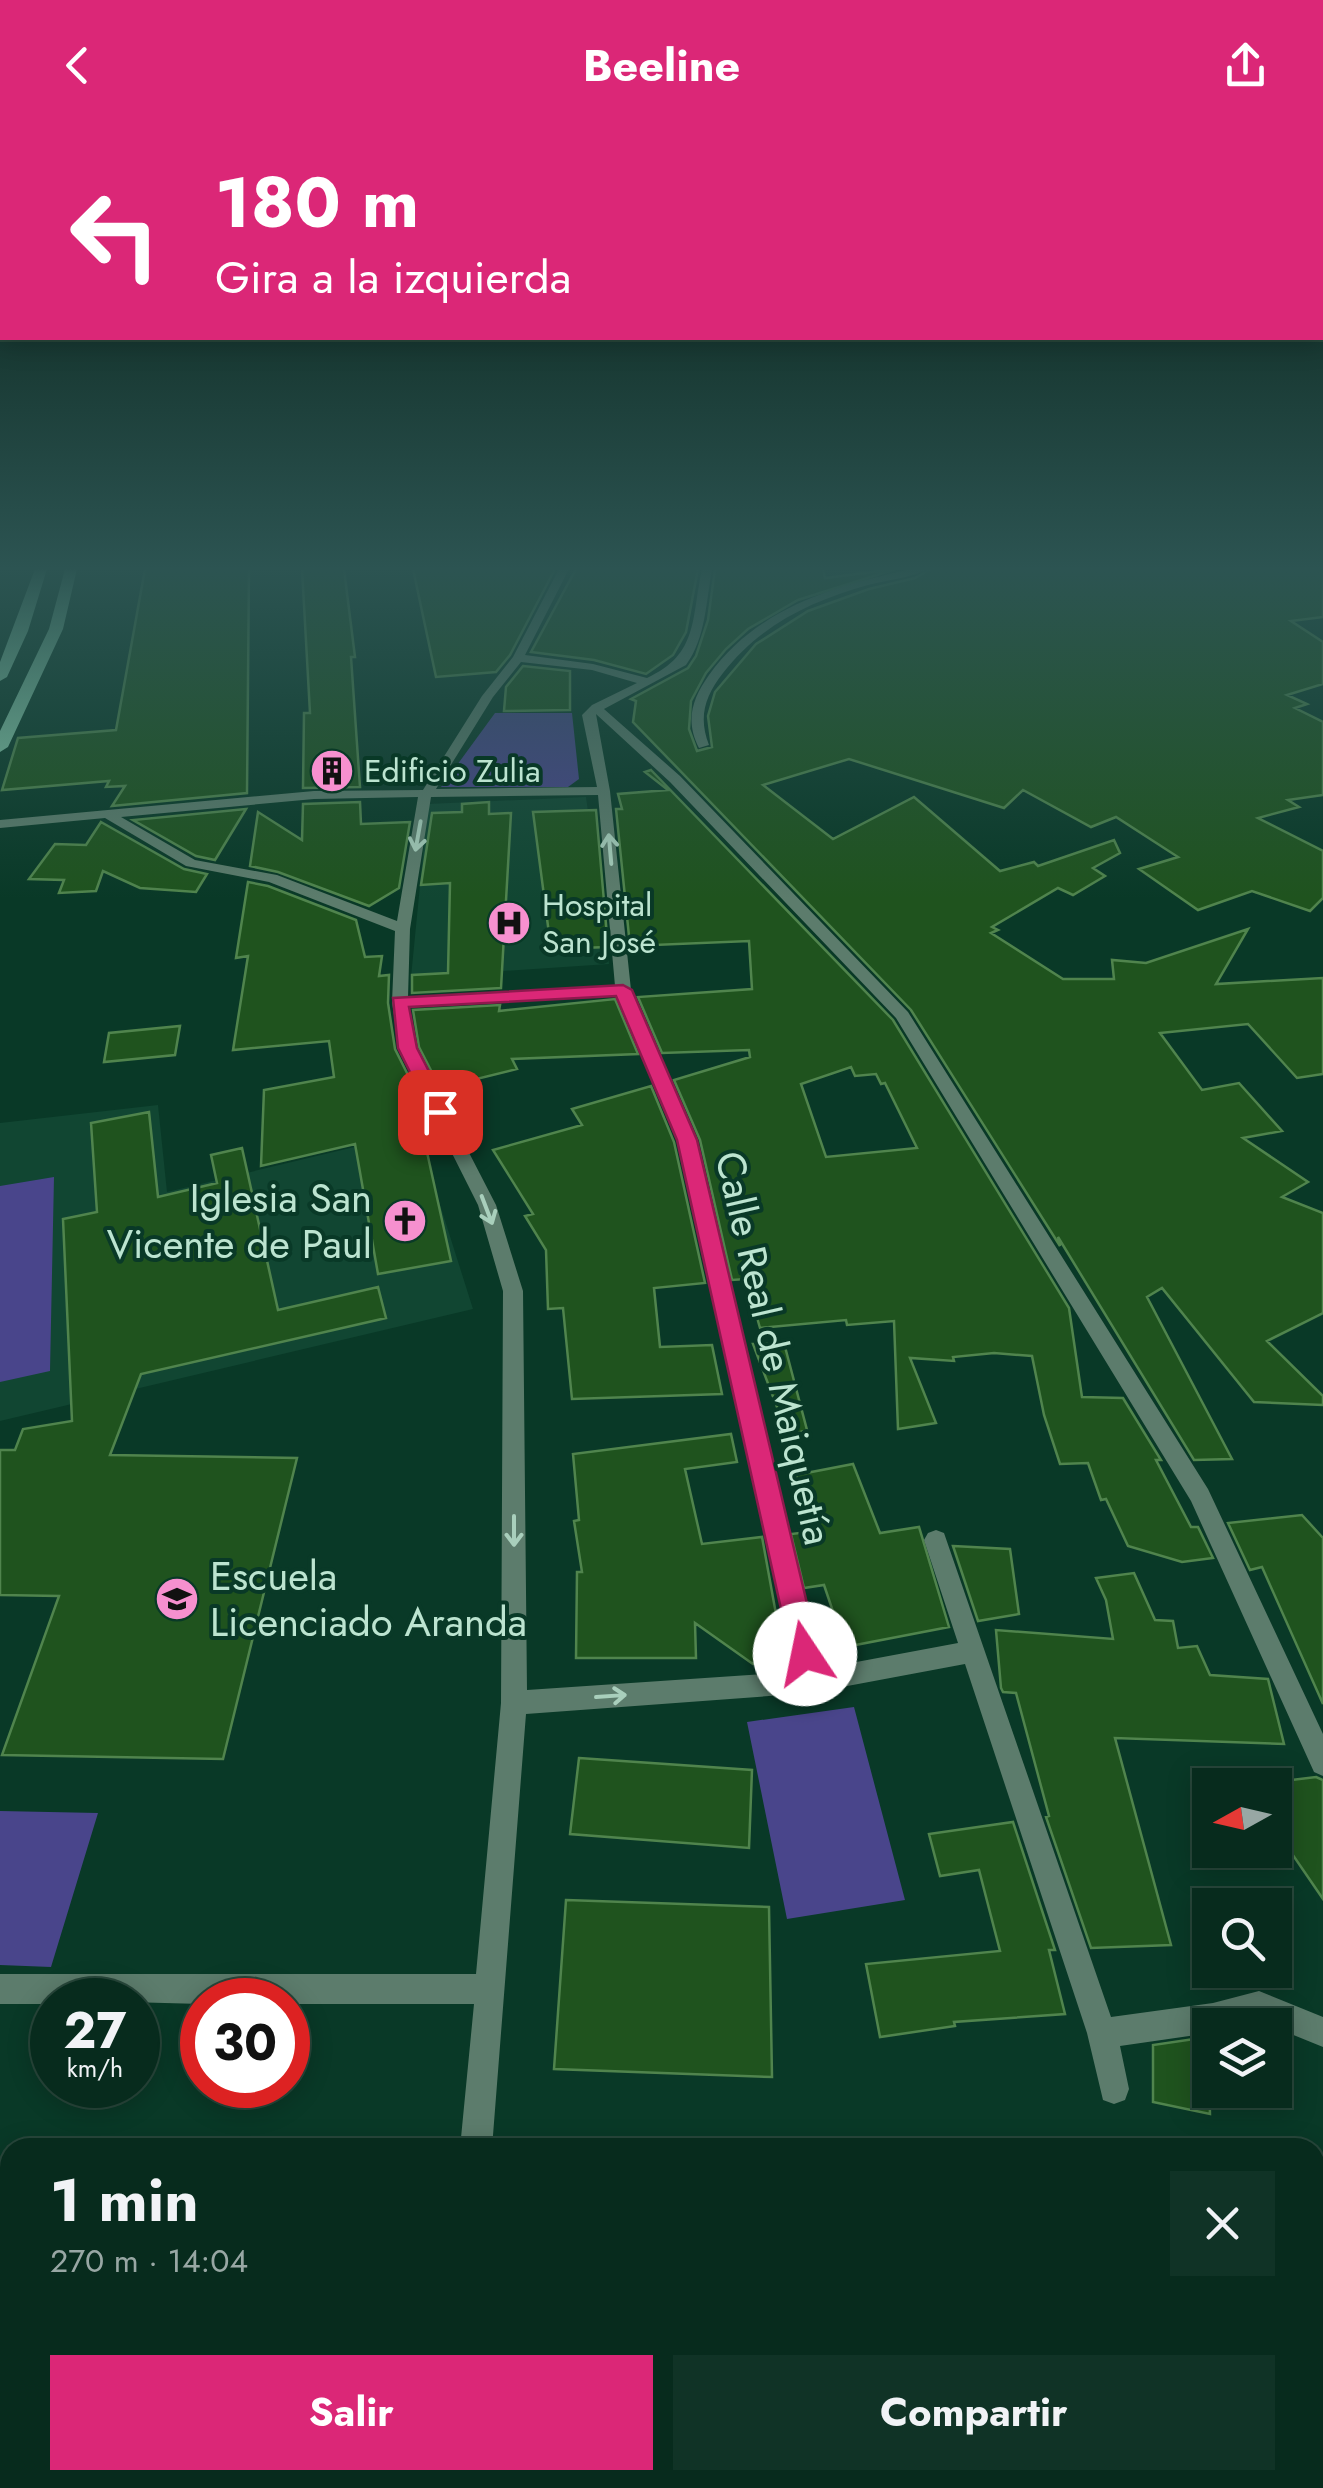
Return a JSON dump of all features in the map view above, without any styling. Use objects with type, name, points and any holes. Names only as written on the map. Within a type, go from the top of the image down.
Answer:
[{"type":"main road","points":[[0,748],[32,679]]},
{"type":"street","points":[[477,2138],[514,1703],[513,1291],[487,1205],[407,1048],[400,1002],[403,928],[425,796],[501,679]]},
{"type":"street","points":[[637,679],[644,681]]},
{"type":"street","points":[[649,679],[596,708],[675,779],[902,1016],[1200,1496],[1323,1764]]},
{"type":"street","points":[[703,746],[695,728],[695,711],[714,679]]},
{"type":"street","name":"Calle Real de Maiquetía","points":[[596,708],[588,715],[604,791],[623,990],[687,1140],[810,1682]]},
{"type":"street","points":[[0,824],[314,795],[604,791]]},
{"type":"street","points":[[107,814],[191,863],[272,878],[403,928]]},
{"type":"street","points":[[400,1002],[623,990]]},
{"type":"street","points":[[936,1540],[1102,2033],[1114,2089]]},
{"type":"street","points":[[514,1703],[810,1682],[971,1652]]},
{"type":"street","points":[[0,1989],[492,1988]]},
{"type":"street","points":[[1102,2033],[1213,2018],[1260,2006],[1323,2032]]},
{"type":"shaded area","points":[[495,713],[572,713],[579,779],[568,787],[441,787]]},
{"type":"shaded area","name":"Hospital San José","points":[[586,797],[609,964],[411,977],[428,804]]},
{"type":"shaded area","points":[[158,1105],[167,1192],[417,1132],[473,1309],[0,1421],[0,1123]]},
{"type":"shaded area","points":[[54,1177],[50,1371],[0,1382],[0,1186]]},
{"type":"shaded area","points":[[854,1707],[905,1900],[787,1919],[747,1722]]},
{"type":"shaded area","points":[[0,1811],[98,1813],[51,1967],[0,1965]]},
{"type":"building","points":[[125,679],[248,679],[247,793],[112,806],[125,786],[106,787],[109,781],[2,790],[18,738],[116,730]]},
{"type":"building","points":[[308,679],[353,679],[360,787],[303,788],[304,713],[310,713]]},
{"type":"building","points":[[512,679],[570,679],[570,710],[504,711],[506,687]]},
{"type":"building","points":[[668,679],[703,679],[691,701],[689,729],[697,751],[712,747],[708,716],[715,692],[726,679],[1323,679],[1323,684],[1287,695],[1307,704],[1295,708],[1323,722],[1323,795],[1288,800],[1299,807],[1258,818],[1323,851],[1323,898],[1310,911],[1252,891],[1198,910],[1139,869],[1178,857],[1116,817],[1091,827],[1023,790],[1004,808],[849,759],[763,785],[833,839],[914,797],[1000,871],[1034,862],[1038,866],[1114,840],[1120,853],[1093,868],[1105,876],[1073,895],[1058,888],[992,927],[998,930],[991,933],[1063,979],[1114,979],[1112,960],[1146,963],[1248,929],[1216,984],[1323,978],[1323,1074],[1297,1078],[1248,1024],[1160,1033],[1202,1090],[1239,1083],[1282,1131],[1243,1138],[1308,1182],[1282,1197],[1323,1213],[1323,1313],[1267,1341],[1323,1396],[1323,1405],[1254,1402],[1162,1288],[1147,1297],[1232,1459],[1194,1460],[1058,1237],[1060,1246],[911,1010],[633,722],[636,701],[631,699]]},
{"type":"building","points":[[651,770],[893,1020],[1069,1308],[1082,1397],[1123,1398],[1161,1460],[1156,1460],[1191,1527],[1198,1527],[1213,1558],[1182,1562],[1128,1546],[1106,1499],[1101,1500],[1088,1463],[1060,1464],[1044,1415],[1032,1356],[994,1353],[953,1357],[954,1361],[910,1358],[936,1423],[898,1429],[894,1321],[847,1325],[846,1320],[760,1328],[746,1279],[732,1280],[700,1140],[674,1080],[750,1057],[749,1050],[662,1053],[638,997],[752,989],[749,941],[630,946],[616,809],[622,809],[618,794],[668,790],[645,772]],"holes":[[[851,1067],[855,1076],[876,1074],[881,1084],[885,1083],[917,1148],[826,1157],[801,1084]]]},
{"type":"building","points":[[360,802],[361,824],[410,822],[399,888],[369,906],[278,872],[250,866],[258,812],[302,840],[303,804]]},
{"type":"building","points":[[489,802],[489,814],[511,813],[501,988],[412,993],[412,975],[448,973],[450,883],[421,885],[432,813],[462,812],[462,804]]},
{"type":"building","points":[[246,809],[215,860],[196,856],[133,820]]},
{"type":"building","points":[[596,810],[608,947],[551,949],[533,812]]},
{"type":"building","points":[[101,822],[184,869],[207,874],[196,892],[140,888],[103,871],[96,891],[59,893],[64,880],[29,879],[55,844],[86,845]]},
{"type":"building","points":[[248,882],[356,920],[365,957],[382,956],[379,976],[389,975],[388,1003],[395,1049],[417,1093],[411,1094],[428,1123],[421,1125],[451,1261],[378,1274],[355,1144],[261,1166],[264,1090],[334,1077],[329,1041],[233,1050],[248,956],[236,958]]},
{"type":"building","points":[[615,999],[638,1054],[512,1059],[517,1069],[440,1088],[419,1047],[413,1010],[500,1005],[499,1011]]},
{"type":"building","points":[[180,1026],[175,1055],[104,1062],[109,1033]]},
{"type":"building","points":[[651,1086],[674,1142],[705,1283],[654,1288],[660,1347],[712,1345],[722,1394],[572,1399],[563,1308],[548,1309],[546,1250],[525,1216],[533,1214],[493,1150],[582,1125],[572,1109]]},
{"type":"building","points":[[149,1112],[158,1197],[217,1183],[211,1155],[242,1148],[278,1310],[378,1287],[386,1318],[141,1374],[110,1455],[297,1458],[223,1759],[2,1755],[59,1596],[0,1595],[0,1450],[15,1450],[23,1429],[72,1421],[63,1219],[97,1212],[91,1123]]},
{"type":"building","points":[[784,1343],[807,1430],[788,1436],[753,1344]]},
{"type":"building","points":[[731,1434],[737,1462],[685,1469],[702,1544],[762,1537],[782,1647],[753,1664],[695,1623],[696,1658],[576,1658],[577,1572],[582,1572],[574,1521],[579,1520],[573,1454]]},
{"type":"building","points":[[853,1464],[880,1533],[919,1527],[949,1627],[845,1647],[824,1585],[804,1588],[791,1534],[817,1531],[796,1475]]},
{"type":"building","points":[[1302,1515],[1323,1538],[1323,1704],[1262,1567],[1250,1570],[1228,1523]]},
{"type":"building","points":[[953,1546],[1010,1549],[1019,1614],[978,1621]]},
{"type":"building","points":[[1134,1573],[1155,1620],[1173,1621],[1178,1648],[1197,1646],[1210,1675],[1268,1679],[1284,1744],[1115,1738],[1171,1945],[1091,1948],[1046,1817],[1049,1816],[1016,1693],[1003,1692],[1001,1688],[996,1630],[1113,1639],[1106,1600],[1096,1578]]},
{"type":"building","points":[[579,1758],[752,1770],[749,1848],[570,1834]]},
{"type":"building","points":[[1292,1780],[1323,1780],[1323,1899],[1292,1854]]},
{"type":"building","points":[[1013,1822],[1055,1950],[1049,1950],[1065,2014],[954,2022],[955,2026],[880,2037],[866,1964],[1000,1951],[979,1870],[940,1876],[929,1834]]},
{"type":"building","points":[[566,1900],[769,1907],[772,2077],[554,2069]]},
{"type":"building","points":[[1192,2039],[1192,2108],[1210,2108],[1210,2114],[1153,2102],[1153,2045]]},
{"type":"place","name":"Edificio Zulia","points":[[332,771]]},
{"type":"place","name":"Hospital San José","points":[[509,923]]},
{"type":"place","name":"Iglesia San Vicente de Paul","points":[[405,1221]]},
{"type":"place","name":"Escuela Licenciado Aranda","points":[[177,1599]]},
{"type":"route","points":[[440,1112],[407,1048],[400,1002],[623,990],[687,1140],[805,1654]]}]
